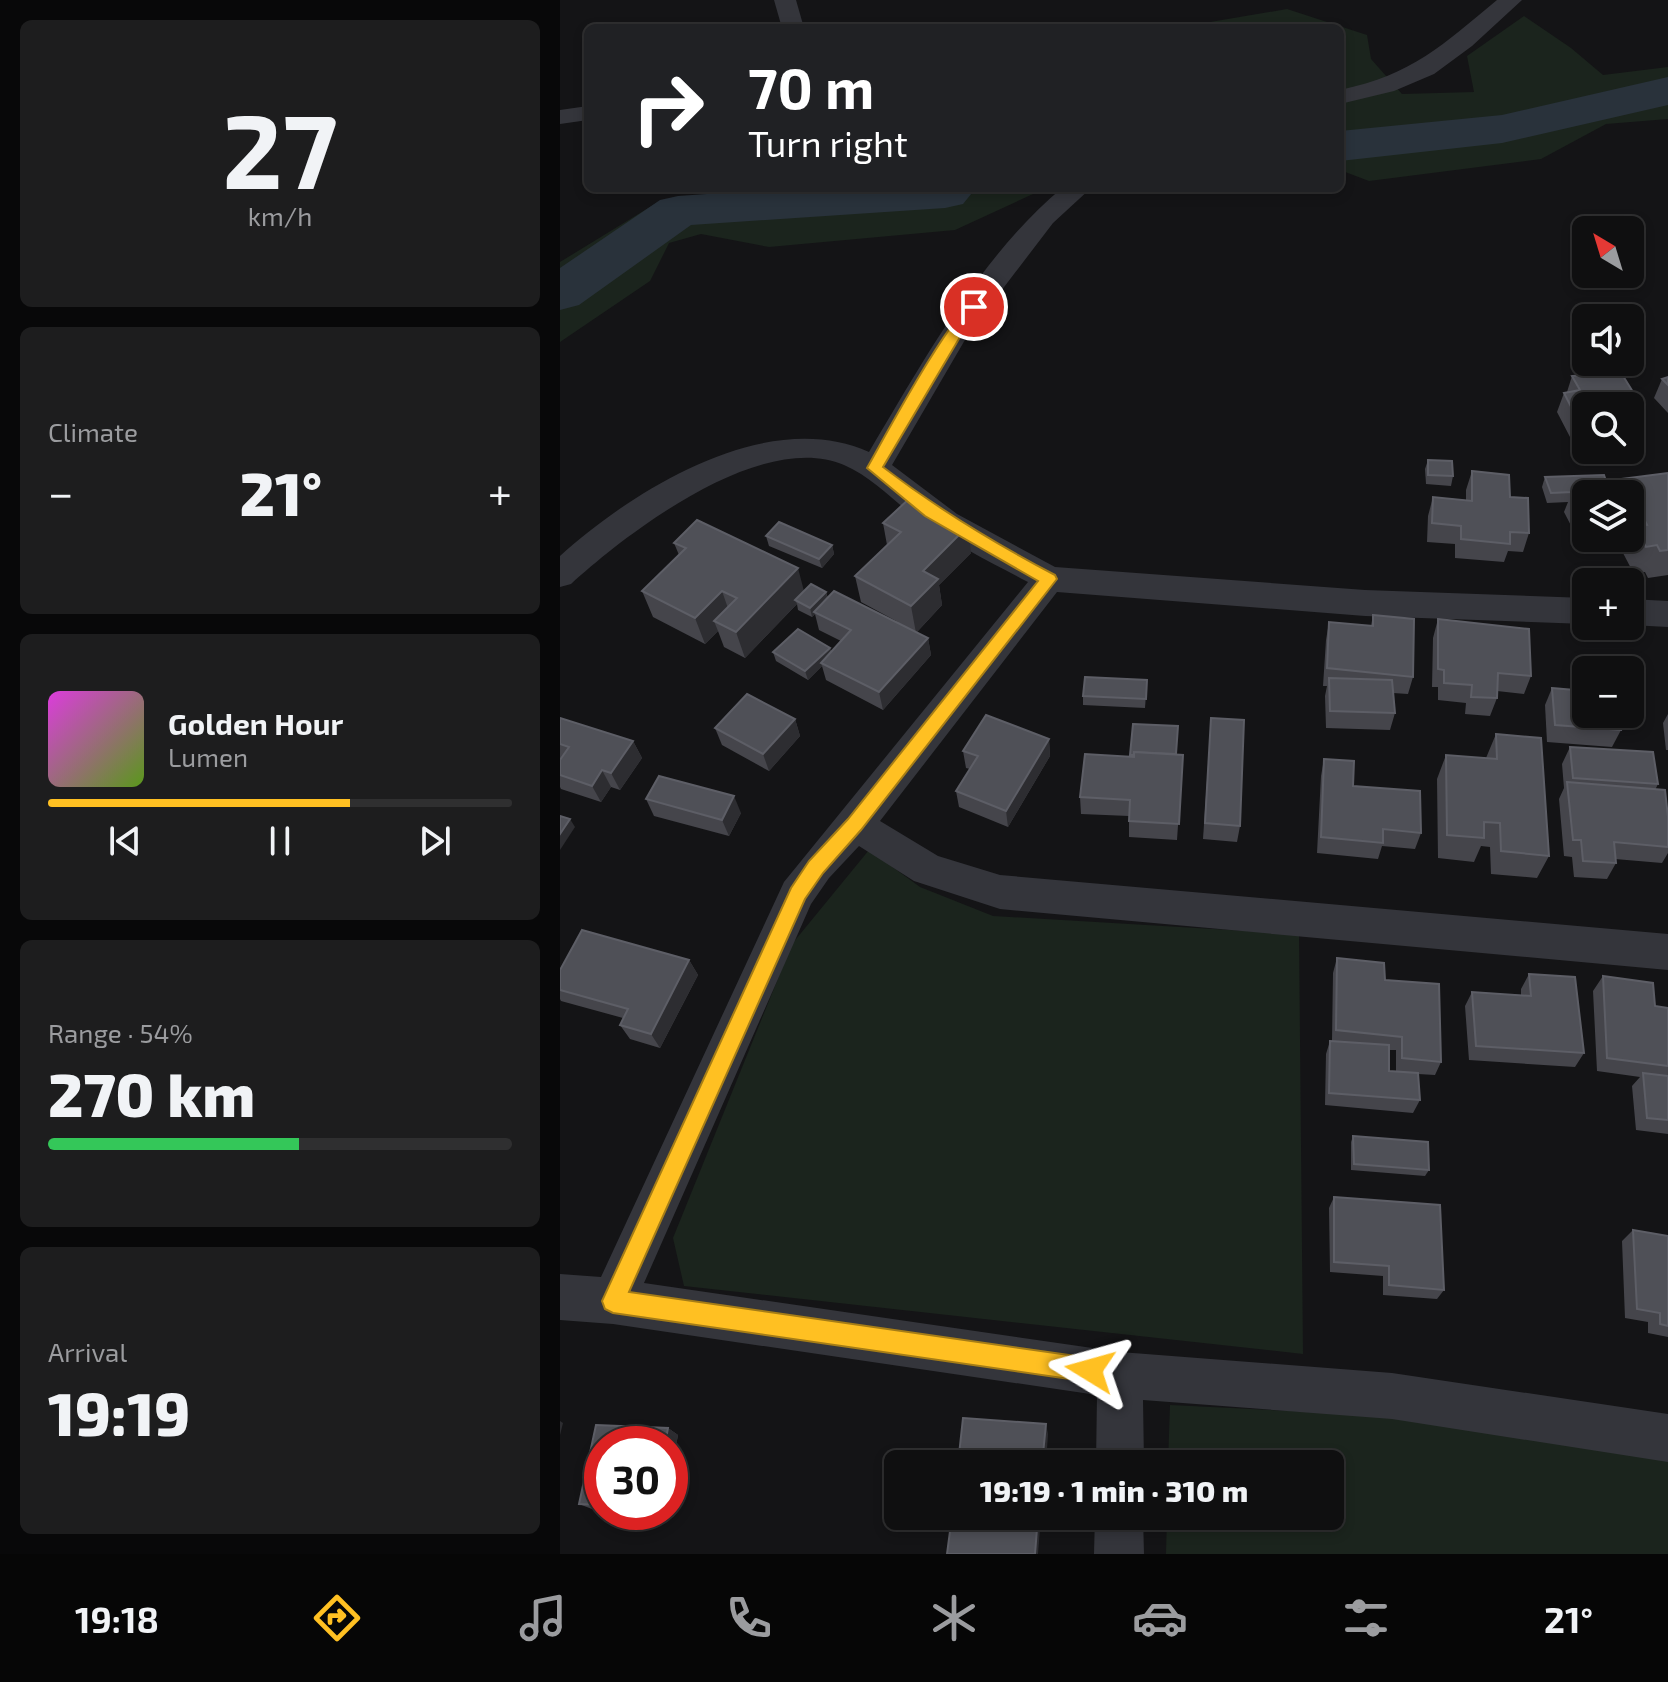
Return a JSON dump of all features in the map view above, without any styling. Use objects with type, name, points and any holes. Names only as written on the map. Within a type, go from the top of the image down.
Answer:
[{"type":"street","points":[[785,0],[792,24]]},
{"type":"street","points":[[1344,96],[1413,76],[1433,64],[1511,0]]},
{"type":"street","points":[[560,117],[584,114]]},
{"type":"street","points":[[875,468],[957,329],[1044,217],[1073,192]]},
{"type":"street","points":[[560,575],[577,558],[663,495],[717,469],[774,451],[819,447],[846,454],[875,468],[931,512],[1049,579],[1365,603],[1572,610]]},
{"type":"street","points":[[613,1301],[797,894],[1049,579]]},
{"type":"street","points":[[1644,613],[1668,614]]},
{"type":"street","points":[[855,825],[927,869],[1000,892],[1668,952]]},
{"type":"street","points":[[560,1297],[613,1301],[1120,1375],[1392,1396],[1668,1438]]},
{"type":"street","points":[[1120,1375],[1120,1450]]},
{"type":"street","points":[[1119,1530],[1119,1554]]},
{"type":"shaded area","points":[[1287,9],[1333,24],[1199,24]]},
{"type":"shaded area","points":[[1524,16],[1571,48],[1603,75],[1668,67],[1668,119],[1606,124],[1541,159],[1369,181],[1344,172],[1344,28],[1367,35],[1371,59],[1402,94],[1474,92],[1467,56]]},
{"type":"shaded area","points":[[714,192],[1034,192],[955,230],[769,247],[701,234],[669,243],[650,281],[560,342],[560,262],[658,202]]},
{"type":"shaded area","points":[[869,850],[920,887],[993,916],[1299,934],[1303,1354],[684,1286],[673,1238],[792,944]]},
{"type":"shaded area","points":[[1170,1405],[1390,1416],[1668,1452],[1668,1554],[1166,1554],[1167,1530],[1344,1530],[1344,1450],[1168,1450]]},
{"type":"building","points":[[1572,376],[1623,376],[1633,392],[1572,392],[1572,409],[1564,393],[1580,390]]},
{"type":"building","points":[[1428,460],[1452,461],[1453,476],[1428,475]]},
{"type":"building","points":[[1472,471],[1509,475],[1510,497],[1528,498],[1529,533],[1510,532],[1510,544],[1461,539],[1461,526],[1432,523],[1433,497],[1472,501]]},
{"type":"building","points":[[1668,473],[1668,550],[1660,551],[1657,545],[1646,547],[1644,543],[1644,525],[1647,525],[1644,519],[1644,480],[1613,480]]},
{"type":"building","points":[[1604,475],[1606,480],[1572,480],[1572,492],[1551,493],[1545,477]]},
{"type":"building","points":[[911,497],[968,526],[923,571],[938,579],[911,606],[855,576],[901,532],[883,523]]},
{"type":"building","points":[[697,520],[798,568],[736,632],[714,621],[737,598],[722,591],[695,618],[642,591],[686,548],[674,543]]},
{"type":"building","points":[[779,522],[832,545],[819,559],[766,536]]},
{"type":"building","points":[[811,584],[826,592],[810,608],[795,600]]},
{"type":"building","points":[[834,591],[928,638],[879,692],[821,663],[851,630],[814,612]]},
{"type":"building","points":[[1373,615],[1414,619],[1413,677],[1327,668],[1329,622],[1373,626]]},
{"type":"building","points":[[1438,619],[1529,629],[1531,676],[1498,673],[1497,698],[1471,697],[1472,685],[1444,683],[1444,670],[1438,669]]},
{"type":"building","points":[[798,629],[830,648],[805,671],[773,652]]},
{"type":"building","points":[[1085,677],[1147,680],[1146,699],[1083,696]]},
{"type":"building","points":[[1329,678],[1392,680],[1395,713],[1330,711]]},
{"type":"building","points":[[1552,688],[1572,690],[1572,726],[1555,725]]},
{"type":"building","points":[[747,694],[795,719],[763,754],[715,728]]},
{"type":"building","points":[[986,715],[1049,739],[1006,811],[956,791],[978,756],[963,751]]},
{"type":"building","points":[[560,718],[633,741],[611,773],[602,770],[592,786],[560,775],[560,760],[569,747],[560,744]]},
{"type":"building","points":[[1211,718],[1244,720],[1240,826],[1205,823]]},
{"type":"building","points":[[1133,724],[1178,726],[1176,754],[1134,752],[1130,755]]},
{"type":"building","points":[[1496,734],[1541,738],[1549,856],[1501,851],[1500,823],[1484,822],[1484,838],[1447,835],[1446,755],[1497,759]]},
{"type":"building","points":[[1570,747],[1653,752],[1658,784],[1573,778]]},
{"type":"building","points":[[1134,752],[1183,755],[1179,824],[1129,821],[1130,800],[1080,797],[1085,754],[1134,757]]},
{"type":"building","points":[[1324,759],[1354,761],[1353,786],[1420,791],[1421,833],[1383,829],[1383,843],[1321,837]]},
{"type":"building","points":[[659,776],[734,796],[722,820],[646,799]]},
{"type":"building","points":[[1567,782],[1665,790],[1668,847],[1614,842],[1616,863],[1583,861],[1581,840],[1573,840]]},
{"type":"building","points":[[560,816],[570,819],[560,834]]},
{"type":"building","points":[[582,930],[689,960],[651,1034],[620,1025],[628,1009],[560,990],[560,970]]},
{"type":"building","points":[[1337,958],[1384,963],[1385,980],[1439,984],[1441,1062],[1402,1058],[1402,1037],[1336,1030]]},
{"type":"building","points":[[1529,974],[1575,977],[1584,1053],[1476,1046],[1472,992],[1531,996]]},
{"type":"building","points":[[1603,976],[1653,983],[1655,1006],[1668,1008],[1668,1066],[1607,1058]]},
{"type":"building","points":[[1330,1041],[1389,1045],[1389,1071],[1418,1073],[1420,1100],[1329,1093]]},
{"type":"building","points":[[1643,1073],[1668,1076],[1668,1120],[1647,1118]]},
{"type":"building","points":[[1353,1136],[1428,1142],[1429,1170],[1354,1164]]},
{"type":"building","points":[[1334,1197],[1440,1205],[1444,1290],[1389,1285],[1389,1266],[1334,1262]]},
{"type":"building","points":[[1633,1230],[1668,1236],[1668,1326],[1660,1324],[1660,1313],[1637,1309]]},
{"type":"building","points":[[963,1418],[1046,1424],[1043,1450],[960,1450]]},
{"type":"building","points":[[584,1481],[584,1504],[579,1504]]},
{"type":"building","points":[[950,1530],[1037,1530],[1035,1554],[947,1554]]},
{"type":"waterway","points":[[1344,146],[1502,129],[1668,91]]},
{"type":"waterway","points":[[560,293],[678,211],[946,192]]},
{"type":"route","points":[[974,307],[957,329],[875,468],[931,512],[1049,579],[797,894],[613,1301],[1090,1370]]}]
